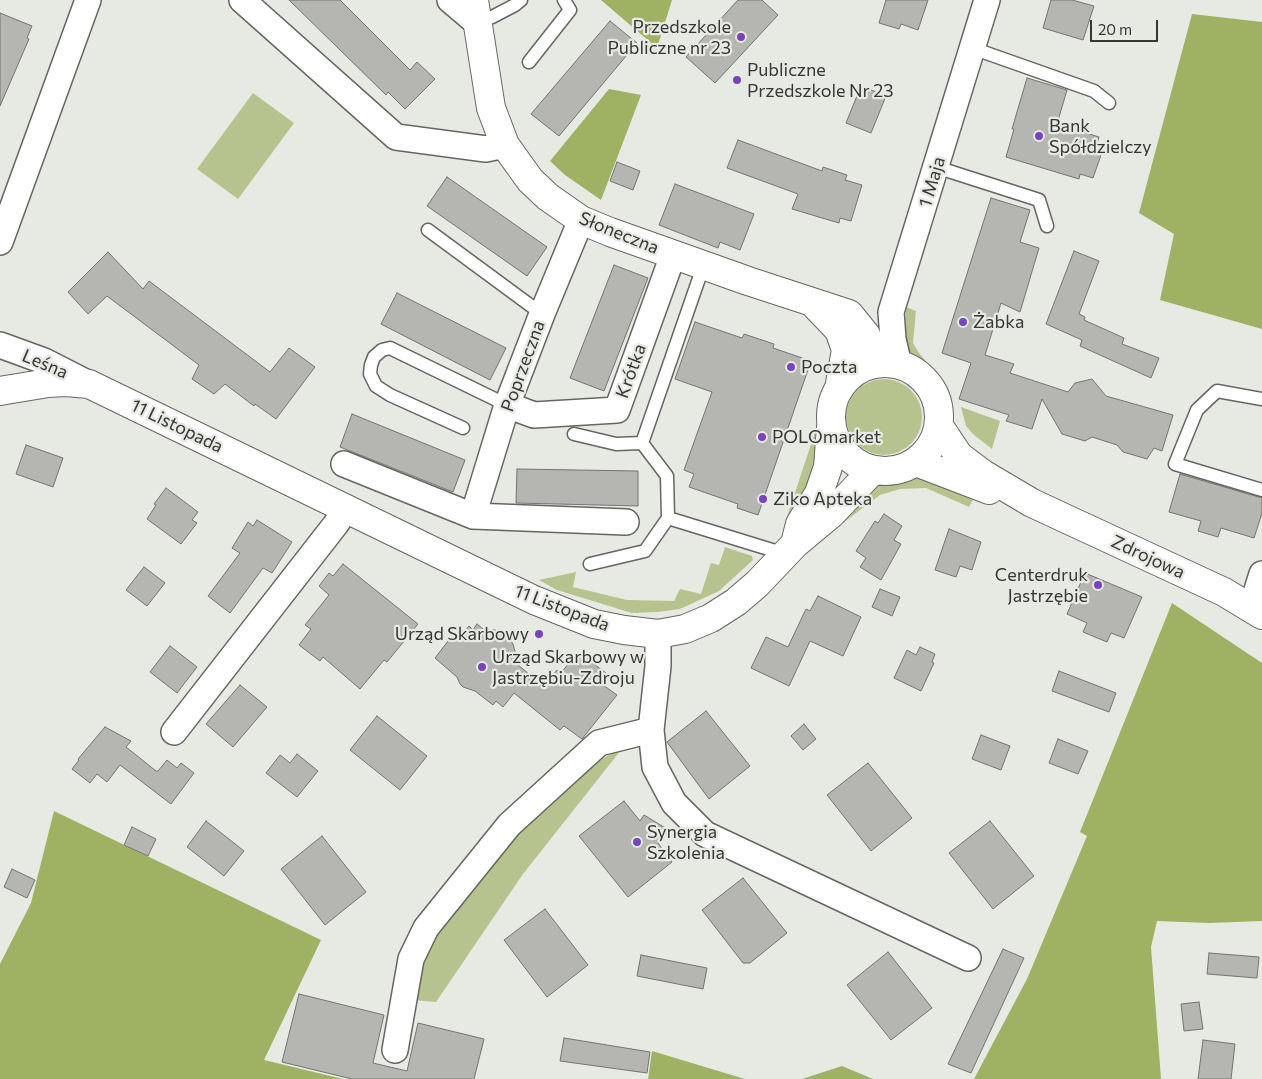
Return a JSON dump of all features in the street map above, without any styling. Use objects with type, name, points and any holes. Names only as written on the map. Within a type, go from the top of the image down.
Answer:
[{"type":"main road","name":"Słoneczna","points":[[475,11],[491,108],[505,145],[530,180],[548,197],[581,220],[673,255],[849,314],[888,364]]},
{"type":"main road","name":"Słoneczna","points":[[814,303],[839,330],[846,350],[839,388]]},
{"type":"main road","points":[[888,364],[914,371],[926,381],[934,394],[939,410],[939,426],[934,440],[916,462],[888,472],[858,465],[846,455],[836,442],[831,427],[832,407],[839,388],[849,376],[863,368],[888,364]]},
{"type":"main road","name":"11 Listopada","points":[[0,391],[48,383],[89,384],[534,600],[594,624],[658,634],[685,629],[711,618],[736,602],[757,584],[790,549],[831,514],[874,470]]},
{"type":"main road","name":"Zdrojowa","points":[[939,426],[959,456],[983,474],[1032,503],[1224,592],[1257,612]]},
{"type":"main road","name":"11 Listopada","points":[[790,549],[800,524],[819,493],[828,467],[831,427]]},
{"type":"main road","name":"Zdrojowa","points":[[916,462],[988,490],[1032,503]]},
{"type":"street","points":[[0,242],[88,0]]},
{"type":"street","points":[[242,0],[396,137],[486,149],[505,145]]},
{"type":"street","points":[[450,0],[475,11]]},
{"type":"street","name":"1 Maja","points":[[888,364],[893,340],[891,312],[987,0]]},
{"type":"street","name":"Poprzeczna","points":[[473,516],[507,405],[581,220]]},
{"type":"street","name":"Krótka","points":[[507,405],[534,415],[616,410],[673,255]]},
{"type":"street","name":"Leśna","points":[[0,345],[44,361],[89,384]]},
{"type":"street","points":[[344,464],[473,516],[626,522]]},
{"type":"street","points":[[174,732],[336,524],[346,508]]},
{"type":"street","points":[[1257,612],[1262,574]]},
{"type":"street","points":[[658,634],[658,666],[650,730],[654,767],[674,804],[705,834],[968,958]]},
{"type":"street","points":[[395,1050],[411,959],[426,928],[509,825],[599,743],[650,730]]},
{"type":"lane","points":[[475,11],[492,16],[521,0]]},
{"type":"lane","points":[[529,62],[570,10],[564,0]]},
{"type":"lane","points":[[972,48],[1094,91],[1109,103]]},
{"type":"lane","points":[[936,167],[1040,200],[1047,226]]},
{"type":"lane","points":[[428,230],[542,314]]},
{"type":"lane","points":[[642,443],[704,264]]},
{"type":"lane","points":[[463,428],[390,395],[376,386],[370,374],[374,356],[382,350],[390,348],[507,405]]},
{"type":"lane","points":[[1262,398],[1217,391],[1197,410],[1175,464],[1262,490]]},
{"type":"lane","points":[[574,434],[616,444],[642,443]]},
{"type":"lane","points":[[590,564],[646,551],[668,518],[667,476],[642,443]]},
{"type":"lane","points":[[668,518],[790,549]]},
{"type":"green space","points":[[601,0],[672,0],[657,48]]},
{"type":"green space","points":[[1192,14],[1262,22],[1262,329],[1160,300],[1174,234],[1139,213]]},
{"type":"green space","points":[[609,89],[641,95],[601,200],[565,175],[550,161]]},
{"type":"green space","points":[[253,93],[294,123],[238,199],[197,169]]},
{"type":"green space","points":[[906,307],[916,311],[913,343],[919,353],[945,383],[953,429],[963,442],[986,458],[988,463],[962,448],[946,418],[944,396],[909,350],[905,338]]},
{"type":"green space","points":[[884,379],[898,382],[911,390],[919,403],[922,417],[919,431],[911,444],[898,452],[884,455],[870,452],[857,444],[849,431],[846,417],[849,403],[857,390],[870,382]]},
{"type":"green space","points":[[961,407],[1000,421],[992,449],[966,426]]},
{"type":"green space","points":[[819,420],[822,455],[792,525],[785,523]]},
{"type":"green space","points":[[909,477],[932,478],[978,490],[969,507],[926,488],[900,489],[880,495],[827,535],[875,487]]},
{"type":"green space","points":[[725,547],[752,556],[753,560],[719,591],[680,609],[632,613],[557,590],[539,580],[576,572],[573,587],[627,600],[674,601],[680,589],[701,594],[711,563],[719,565]]},
{"type":"green space","points":[[1172,603],[1262,663],[1262,921],[1209,923],[1157,921],[1151,947],[1161,1079],[974,1079],[1027,979],[1087,836],[1080,832]]},
{"type":"green space","points":[[621,750],[523,874],[436,1002],[413,1000],[422,950],[482,869],[581,768]]},
{"type":"green space","points":[[54,811],[321,940],[264,1060],[343,1079],[0,1079],[0,964],[31,903]]},
{"type":"green space","points":[[652,1051],[745,1079],[648,1079]]},
{"type":"green space","points":[[842,1066],[873,1079],[802,1079]]},
{"type":"building","points":[[289,0],[340,0],[410,70],[417,62],[435,79],[405,109],[388,92],[386,95]]},
{"type":"building","points":[[738,0],[762,0],[778,15],[715,83],[686,57]]},
{"type":"building","points":[[886,0],[928,0],[918,30],[901,24],[899,29],[879,23]]},
{"type":"building","points":[[1051,0],[1072,0],[1094,6],[1083,40],[1043,28]]},
{"type":"building","points":[[0,13],[32,26],[27,38],[29,39],[0,106]]},
{"type":"building","points":[[610,21],[637,43],[559,136],[531,114]]},
{"type":"building","points":[[1027,78],[1067,90],[1057,124],[1099,137],[1094,152],[1101,155],[1093,178],[1080,174],[1079,179],[1006,157]]},
{"type":"building","points":[[861,86],[886,96],[871,133],[846,123]]},
{"type":"building","points":[[738,140],[822,171],[823,167],[847,175],[845,180],[862,185],[851,221],[840,218],[839,223],[792,209],[798,194],[727,168]]},
{"type":"building","points":[[617,162],[640,171],[633,190],[610,181]]},
{"type":"building","points":[[447,177],[547,247],[527,276],[427,206]]},
{"type":"building","points":[[675,184],[754,214],[740,250],[720,242],[718,248],[659,225]]},
{"type":"building","points":[[991,198],[1030,210],[1020,242],[1039,248],[1020,312],[1001,303],[985,355],[1014,364],[1010,373],[1068,392],[1075,383],[1092,379],[1106,396],[1173,415],[1162,451],[1154,448],[1147,459],[1123,452],[1117,445],[1092,437],[1085,441],[1062,434],[1042,399],[1032,429],[1006,421],[1009,415],[959,399],[971,363],[942,353]]},
{"type":"building","points":[[1074,251],[1099,261],[1079,314],[1085,317],[1084,320],[1124,338],[1122,344],[1159,358],[1151,378],[1080,346],[1082,340],[1046,324]]},
{"type":"building","points":[[108,252],[143,289],[149,281],[270,372],[289,348],[315,367],[276,419],[255,404],[254,406],[225,384],[214,394],[192,379],[199,365],[107,296],[88,314],[68,292]]},
{"type":"building","points":[[614,265],[648,278],[604,391],[570,378]]},
{"type":"building","points":[[397,293],[506,348],[490,380],[381,324]]},
{"type":"building","points":[[695,322],[742,338],[744,334],[774,344],[773,348],[811,361],[758,515],[737,508],[738,504],[689,487],[694,474],[684,470],[712,392],[675,379]]},
{"type":"building","points":[[352,414],[465,460],[453,492],[340,447]]},
{"type":"building","points":[[26,445],[63,458],[53,487],[16,474]]},
{"type":"building","points":[[517,469],[638,471],[638,506],[516,503]]},
{"type":"building","points":[[1180,474],[1262,498],[1262,513],[1254,538],[1221,528],[1218,537],[1198,531],[1201,521],[1169,512]]},
{"type":"building","points":[[166,488],[198,512],[192,520],[197,523],[181,544],[147,519],[156,505],[154,504]]},
{"type":"building","points":[[884,514],[902,526],[894,540],[901,544],[881,580],[860,567],[866,558],[856,551],[875,521],[878,523]]},
{"type":"building","points":[[257,520],[292,542],[272,573],[263,568],[230,613],[208,596],[240,553],[232,548],[248,522],[253,526]]},
{"type":"building","points":[[949,529],[981,542],[972,570],[960,566],[956,577],[935,570]]},
{"type":"building","points":[[343,564],[418,624],[387,662],[384,660],[360,689],[323,657],[320,661],[299,645],[311,629],[305,625],[329,595],[319,586],[329,573],[333,576]]},
{"type":"building","points":[[144,567],[165,583],[147,606],[126,590]]},
{"type":"building","points":[[1085,573],[1142,597],[1124,638],[1111,633],[1107,642],[1083,632],[1087,623],[1067,614]]},
{"type":"building","points":[[880,589],[900,597],[892,616],[872,607]]},
{"type":"building","points":[[818,596],[861,617],[843,656],[810,641],[789,686],[751,668],[766,637],[788,647],[806,609],[810,611]]},
{"type":"building","points":[[477,624],[483,629],[495,630],[507,636],[513,644],[516,655],[522,660],[518,665],[544,686],[557,670],[561,673],[578,652],[606,673],[599,682],[617,695],[582,739],[564,726],[560,730],[514,693],[503,707],[496,701],[493,705],[475,691],[463,687],[457,677],[435,658],[452,636],[457,640],[469,626],[473,630]]},
{"type":"building","points":[[170,646],[197,667],[177,693],[150,672]]},
{"type":"building","points":[[920,647],[935,654],[932,662],[934,663],[921,691],[894,678],[907,650],[916,655]]},
{"type":"building","points":[[1059,671],[1116,693],[1109,712],[1052,691]]},
{"type":"building","points":[[240,685],[267,707],[233,747],[206,724]]},
{"type":"building","points":[[706,711],[750,766],[709,799],[667,742]]},
{"type":"building","points":[[377,716],[427,756],[400,790],[350,750]]},
{"type":"building","points":[[804,724],[816,739],[803,750],[791,736]]},
{"type":"building","points":[[105,727],[131,741],[126,747],[156,771],[167,760],[177,768],[181,763],[194,773],[171,804],[120,765],[107,782],[97,774],[90,783],[72,769]]},
{"type":"building","points":[[981,735],[1010,746],[1001,770],[972,759]]},
{"type":"building","points":[[1058,739],[1088,751],[1078,774],[1049,763]]},
{"type":"building","points":[[297,754],[318,771],[297,797],[266,773],[280,755],[290,763]]},
{"type":"building","points":[[868,763],[912,818],[871,851],[827,795]]},
{"type":"building","points":[[624,801],[640,821],[644,815],[667,829],[663,840],[658,843],[672,862],[628,897],[579,836]]},
{"type":"building","points":[[206,821],[244,851],[224,876],[187,847]]},
{"type":"building","points":[[990,821],[1034,876],[993,909],[949,853]]},
{"type":"building","points":[[132,827],[156,839],[148,856],[124,845]]},
{"type":"building","points":[[322,836],[366,892],[325,925],[281,869]]},
{"type":"building","points":[[12,869],[35,880],[27,898],[4,887]]},
{"type":"building","points":[[743,878],[787,933],[750,963],[743,963],[702,910]]},
{"type":"building","points":[[545,909],[588,965],[547,997],[504,940]]},
{"type":"building","points":[[1003,949],[1024,958],[971,1073],[948,1064]]},
{"type":"building","points":[[888,952],[932,1008],[891,1040],[847,985]]},
{"type":"building","points":[[1209,953],[1259,957],[1257,978],[1207,974]]},
{"type":"building","points":[[641,955],[707,968],[703,989],[637,976]]},
{"type":"building","points":[[299,994],[384,1015],[373,1063],[407,1071],[418,1023],[484,1039],[474,1079],[352,1079],[282,1062]]},
{"type":"building","points":[[1199,1002],[1203,1029],[1184,1031],[1181,1004]]},
{"type":"building","points":[[564,1038],[650,1052],[647,1073],[560,1061]]},
{"type":"building","points":[[1203,1040],[1235,1044],[1231,1079],[1198,1079]]},
{"type":"place","name":"Przedszkole Publiczne nr 23","points":[[741,37]]},
{"type":"place","name":"Publiczne Przedszkole Nr 23","points":[[737,80]]},
{"type":"place","name":"Bank Spółdzielczy","points":[[1039,136]]},
{"type":"place","name":"Żabka","points":[[963,322]]},
{"type":"place","name":"Poczta","points":[[791,367]]},
{"type":"place","name":"POLOmarket","points":[[762,437]]},
{"type":"place","name":"Ziko Apteka","points":[[763,499]]},
{"type":"place","name":"Centerdruk Jastrzębie","points":[[1098,585]]},
{"type":"place","name":"Urząd Skarbowy","points":[[539,634]]},
{"type":"place","name":"Urząd Skarbowy w Jastrzębiu-Zdroju","points":[[482,667]]},
{"type":"place","name":"Synergia Szkolenia","points":[[637,842]]}]
